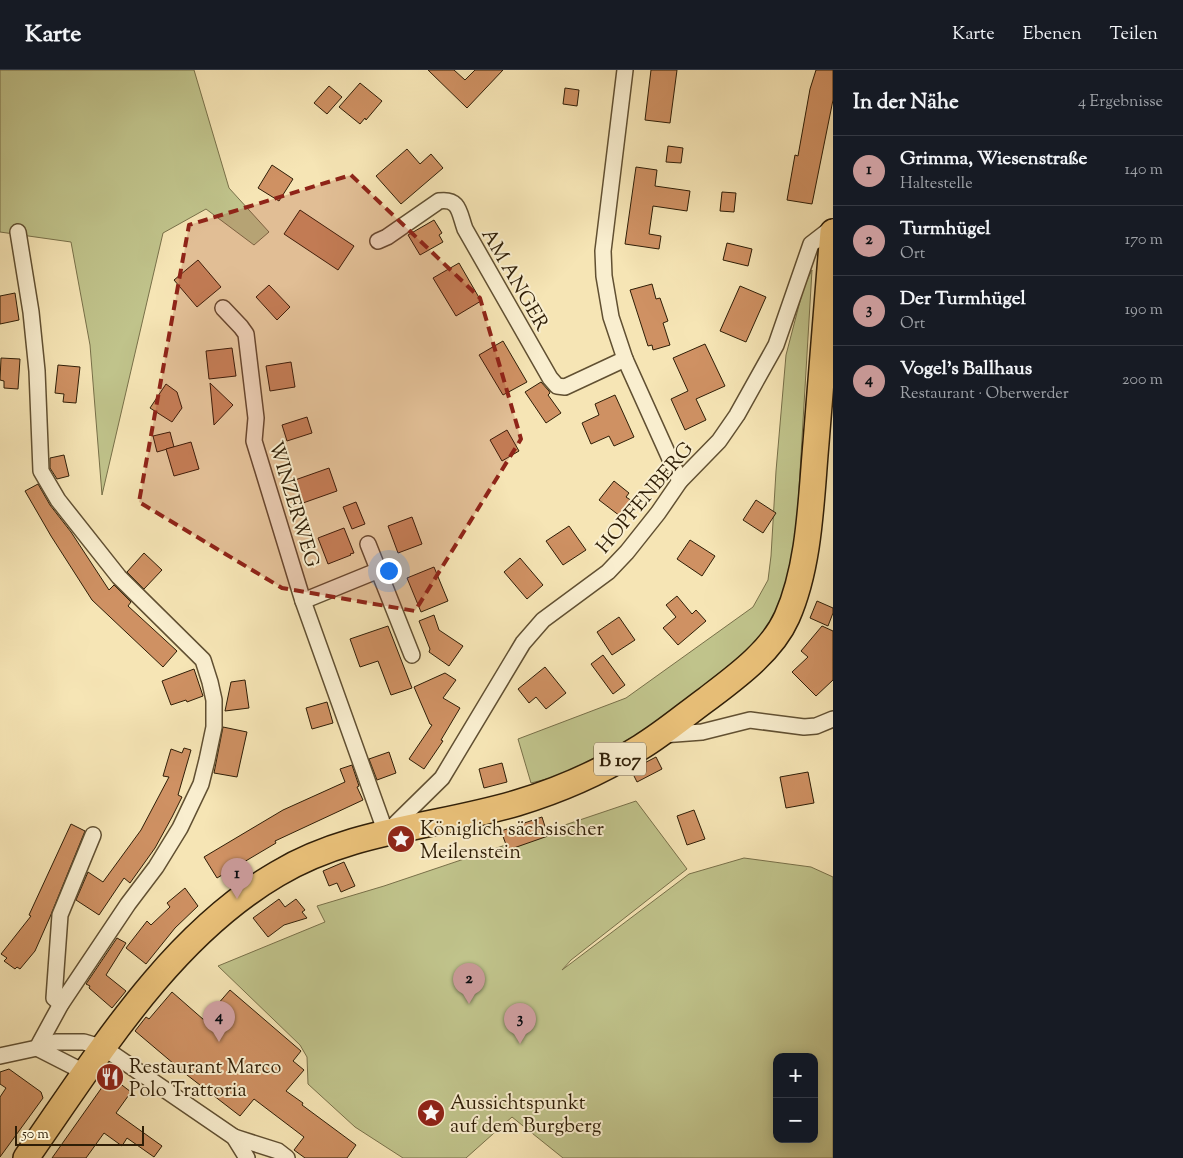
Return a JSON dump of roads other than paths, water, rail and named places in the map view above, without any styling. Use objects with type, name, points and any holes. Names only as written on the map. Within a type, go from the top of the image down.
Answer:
[{"type":"main road","name":"B 107","points":[[26,1158],[134,1008],[181,953],[237,899],[301,860],[334,847],[386,833],[462,818],[517,803],[567,786],[638,749],[658,736],[754,660],[777,634],[787,618],[796,592],[805,548],[812,492],[833,232]]},
{"type":"street","points":[[625,70],[603,251],[604,276],[611,317],[625,359],[680,481]]},
{"type":"street","name":"AM ANGER","points":[[378,241],[387,237],[439,200],[449,200],[456,204],[465,229],[550,378],[557,386],[565,387],[625,359]]},
{"type":"street","name":"HOPFENBERG","points":[[386,833],[442,778],[523,643],[543,620],[608,572],[627,552],[658,513],[680,481],[718,441],[737,415],[776,345],[811,244],[833,227]]},
{"type":"street","points":[[18,232],[31,312],[36,361],[41,471],[58,500],[119,577],[203,660],[214,700],[214,727],[201,784],[180,828],[156,867],[128,904],[61,1004],[37,1048]]},
{"type":"street","name":"WINZERWEG","points":[[223,308],[246,334],[256,418],[254,441],[303,601],[386,833]]},
{"type":"street","points":[[368,544],[412,655]]},
{"type":"street","name":"WINZERWEG","points":[[303,601],[379,570]]},
{"type":"street","points":[[658,736],[702,732],[750,720],[804,727],[816,726],[833,719]]},
{"type":"street","points":[[61,1004],[54,998],[60,915],[93,835]]},
{"type":"street","points":[[0,1056],[56,1042],[84,1042],[104,1048],[234,1137],[278,1151],[287,1158]]},
{"type":"street","points":[[37,1048],[86,1073]]},
{"type":"street","points":[[234,1137],[247,1158]]},
{"type":"place","name":"Königlich sächsischer Meilenstein","points":[[401,839]]},
{"type":"place","name":"Grimma, Wiesenstraße","points":[[237,899]]},
{"type":"place","name":"Turmhügel","points":[[469,1004]]},
{"type":"place","name":"Vogel's Ballhaus","points":[[219,1042]]},
{"type":"place","name":"Der Turmhügel","points":[[520,1044]]},
{"type":"place","name":"Restaurant Marco Polo Trattoria","points":[[110,1077]]},
{"type":"place","name":"Aussichtspunkt auf dem Burgberg","points":[[431,1113]]}]
